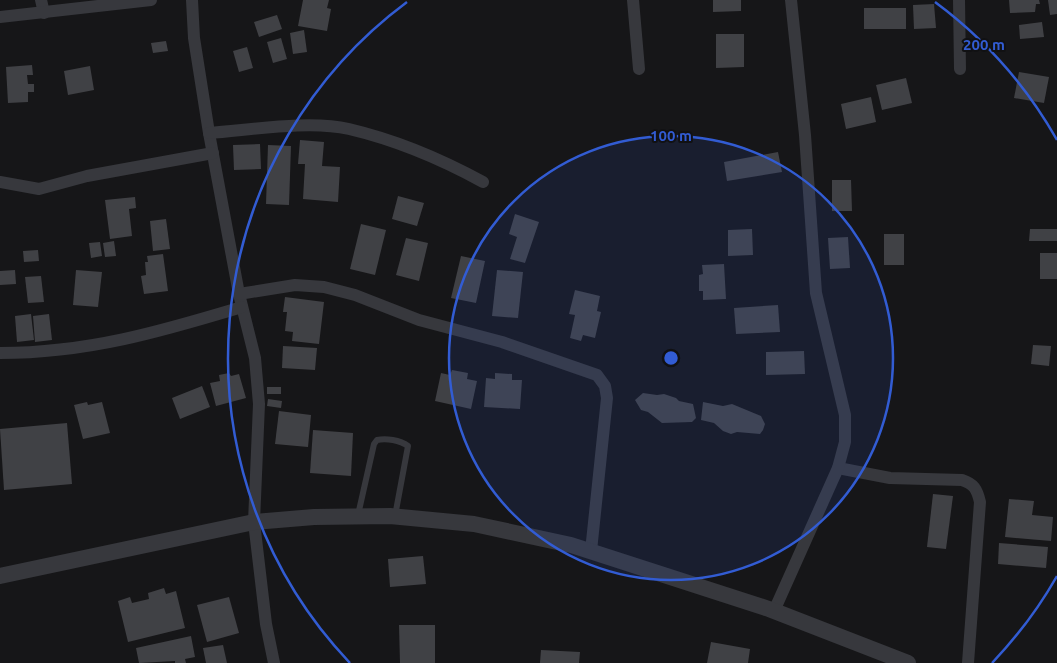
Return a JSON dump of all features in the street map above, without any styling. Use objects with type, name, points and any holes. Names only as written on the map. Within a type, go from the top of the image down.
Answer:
[{"type":"street","points":[[41,0],[44,13]]},
{"type":"street","points":[[0,17],[151,0]]},
{"type":"street","points":[[633,0],[639,69]]},
{"type":"street","points":[[774,611],[838,468],[845,442],[845,414],[816,293],[805,135],[792,0]]},
{"type":"street","points":[[959,0],[960,69]]},
{"type":"street","points":[[190,1],[212,153],[238,294],[255,358],[259,404],[254,522],[266,624],[274,663]]},
{"type":"street","points":[[209,133],[300,126],[348,129],[441,159],[483,182]]},
{"type":"street","points":[[0,182],[39,189],[87,176],[212,153]]},
{"type":"street","points":[[238,294],[295,285],[324,287],[355,295],[419,320],[502,342],[597,375],[604,386],[607,398],[591,551]]},
{"type":"street","points":[[0,354],[35,353],[96,346],[156,333],[242,307]]},
{"type":"street","points":[[838,468],[890,478],[962,480],[970,483],[978,490],[980,502],[968,663]]},
{"type":"street","points":[[0,576],[254,522],[358,516],[395,516],[474,524],[571,545],[774,611],[908,663]]},
{"type":"lane","points":[[358,516],[374,444],[377,440],[382,439],[404,443],[408,446],[395,516]]},
{"type":"building","points":[[303,0],[329,0],[327,8],[331,9],[327,31],[298,26]]},
{"type":"building","points":[[713,0],[741,0],[741,11],[713,12]]},
{"type":"building","points":[[1009,0],[1039,0],[1040,4],[1036,4],[1035,12],[1010,13]]},
{"type":"building","points":[[1048,0],[1057,0],[1057,14],[1050,15]]},
{"type":"building","points":[[934,4],[936,28],[914,29],[913,5]]},
{"type":"building","points":[[864,8],[906,8],[906,29],[864,29]]},
{"type":"building","points":[[277,15],[282,29],[259,37],[254,22]]},
{"type":"building","points":[[1042,22],[1044,37],[1020,39],[1019,25]]},
{"type":"building","points":[[304,30],[307,52],[293,54],[290,33]]},
{"type":"building","points":[[716,34],[744,34],[744,67],[716,68]]},
{"type":"building","points":[[281,38],[287,59],[273,63],[267,42]]},
{"type":"building","points":[[166,41],[168,51],[153,53],[151,43]]},
{"type":"building","points":[[247,47],[253,68],[239,72],[233,51]]},
{"type":"building","points":[[32,65],[33,75],[27,75],[28,84],[34,84],[34,92],[28,92],[28,102],[8,103],[6,67]]},
{"type":"building","points":[[90,66],[94,90],[68,95],[64,71]]},
{"type":"building","points":[[1019,72],[1049,77],[1044,103],[1014,98]]},
{"type":"building","points":[[906,78],[912,103],[882,110],[876,85]]},
{"type":"building","points":[[871,97],[876,122],[846,129],[841,104]]},
{"type":"building","points":[[300,140],[324,142],[322,166],[340,167],[338,202],[303,199],[305,164],[298,164]]},
{"type":"building","points":[[260,144],[261,169],[234,170],[233,145]]},
{"type":"building","points":[[268,145],[291,146],[289,205],[266,204]]},
{"type":"building","points":[[778,152],[782,172],[727,181],[724,162]]},
{"type":"building","points":[[832,180],[851,180],[852,211],[832,211]]},
{"type":"building","points":[[398,196],[424,203],[417,226],[392,219]]},
{"type":"building","points":[[135,197],[136,208],[129,209],[132,236],[110,239],[105,200]]},
{"type":"building","points":[[515,214],[539,222],[525,263],[510,259],[517,237],[509,234]]},
{"type":"building","points":[[166,219],[170,249],[153,251],[150,221]]},
{"type":"building","points":[[361,224],[386,230],[375,275],[350,269]]},
{"type":"building","points":[[752,229],[753,255],[728,256],[728,230]]},
{"type":"building","points":[[1030,229],[1057,229],[1057,241],[1029,241]]},
{"type":"building","points":[[884,234],[904,234],[904,265],[884,265]]},
{"type":"building","points":[[848,237],[850,268],[830,269],[828,238]]},
{"type":"building","points":[[406,238],[428,243],[419,281],[396,275]]},
{"type":"building","points":[[114,241],[116,256],[105,257],[103,243]]},
{"type":"building","points":[[100,242],[102,256],[91,258],[89,243]]},
{"type":"building","points":[[38,250],[39,261],[24,262],[23,251]]},
{"type":"building","points":[[1040,253],[1057,253],[1057,279],[1040,279]]},
{"type":"building","points":[[163,254],[168,291],[144,294],[141,276],[146,275],[145,262],[148,262],[147,256]]},
{"type":"building","points":[[461,256],[485,261],[476,303],[451,298]]},
{"type":"building","points":[[724,264],[726,299],[703,300],[703,291],[699,291],[699,275],[703,274],[702,265]]},
{"type":"building","points":[[15,270],[16,284],[0,285],[0,271]]},
{"type":"building","points":[[76,270],[102,272],[98,307],[73,305]]},
{"type":"building","points":[[497,270],[523,272],[518,318],[492,316]]},
{"type":"building","points":[[41,276],[44,302],[28,303],[25,277]]},
{"type":"building","points":[[575,290],[600,296],[597,311],[601,312],[595,338],[583,335],[581,341],[570,338],[575,315],[569,314]]},
{"type":"building","points":[[285,297],[324,302],[319,344],[292,341],[293,332],[285,331],[287,312],[283,312]]},
{"type":"building","points":[[778,305],[780,332],[736,334],[734,308]]},
{"type":"building","points":[[31,314],[34,340],[17,342],[15,316]]},
{"type":"building","points":[[49,314],[52,340],[35,342],[33,316]]},
{"type":"building","points":[[1033,345],[1051,346],[1049,366],[1031,364]]},
{"type":"building","points":[[283,346],[317,348],[315,370],[282,368]]},
{"type":"building","points":[[804,351],[805,374],[766,375],[766,352]]},
{"type":"building","points":[[452,370],[468,373],[467,379],[477,381],[471,409],[435,401],[441,373],[450,375]]},
{"type":"building","points":[[229,373],[231,376],[239,374],[246,398],[216,406],[210,383],[220,381],[219,375]]},
{"type":"building","points":[[495,373],[512,374],[512,380],[522,380],[520,409],[484,407],[486,378],[495,379]]},
{"type":"building","points":[[202,386],[210,407],[180,419],[172,398]]},
{"type":"building","points":[[267,387],[281,387],[281,394],[267,394]]},
{"type":"building","points":[[643,393],[664,394],[679,401],[693,404],[696,418],[692,422],[662,423],[648,412],[641,410],[635,400]]},
{"type":"building","points":[[268,399],[282,401],[281,408],[267,406]]},
{"type":"building","points":[[87,402],[88,405],[102,402],[110,433],[83,439],[74,405]]},
{"type":"building","points":[[703,402],[723,406],[732,404],[761,416],[765,424],[763,430],[760,434],[737,432],[731,434],[723,431],[714,423],[701,420]]},
{"type":"building","points":[[279,411],[311,415],[308,447],[275,444]]},
{"type":"building","points":[[67,423],[72,484],[4,490],[0,429]]},
{"type":"building","points":[[313,430],[353,433],[351,476],[310,473]]},
{"type":"building","points":[[933,494],[953,496],[946,549],[927,547]]},
{"type":"building","points":[[1009,499],[1034,501],[1032,515],[1053,517],[1051,541],[1005,537]]},
{"type":"building","points":[[999,543],[1048,547],[1046,568],[998,564]]},
{"type":"building","points":[[423,556],[426,584],[390,587],[388,559]]},
{"type":"building","points":[[164,588],[166,594],[176,591],[185,628],[128,642],[118,601],[130,597],[132,603],[149,599],[148,593]]},
{"type":"building","points":[[229,597],[239,633],[207,642],[197,605]]},
{"type":"building","points":[[399,625],[435,625],[435,663],[400,663]]},
{"type":"building","points":[[191,636],[195,657],[185,659],[186,663],[175,663],[175,661],[139,663],[136,648]]},
{"type":"building","points":[[711,642],[750,649],[748,663],[707,663]]},
{"type":"building","points":[[223,645],[227,663],[206,663],[203,648]]},
{"type":"building","points":[[541,650],[580,652],[579,663],[540,663]]}]
